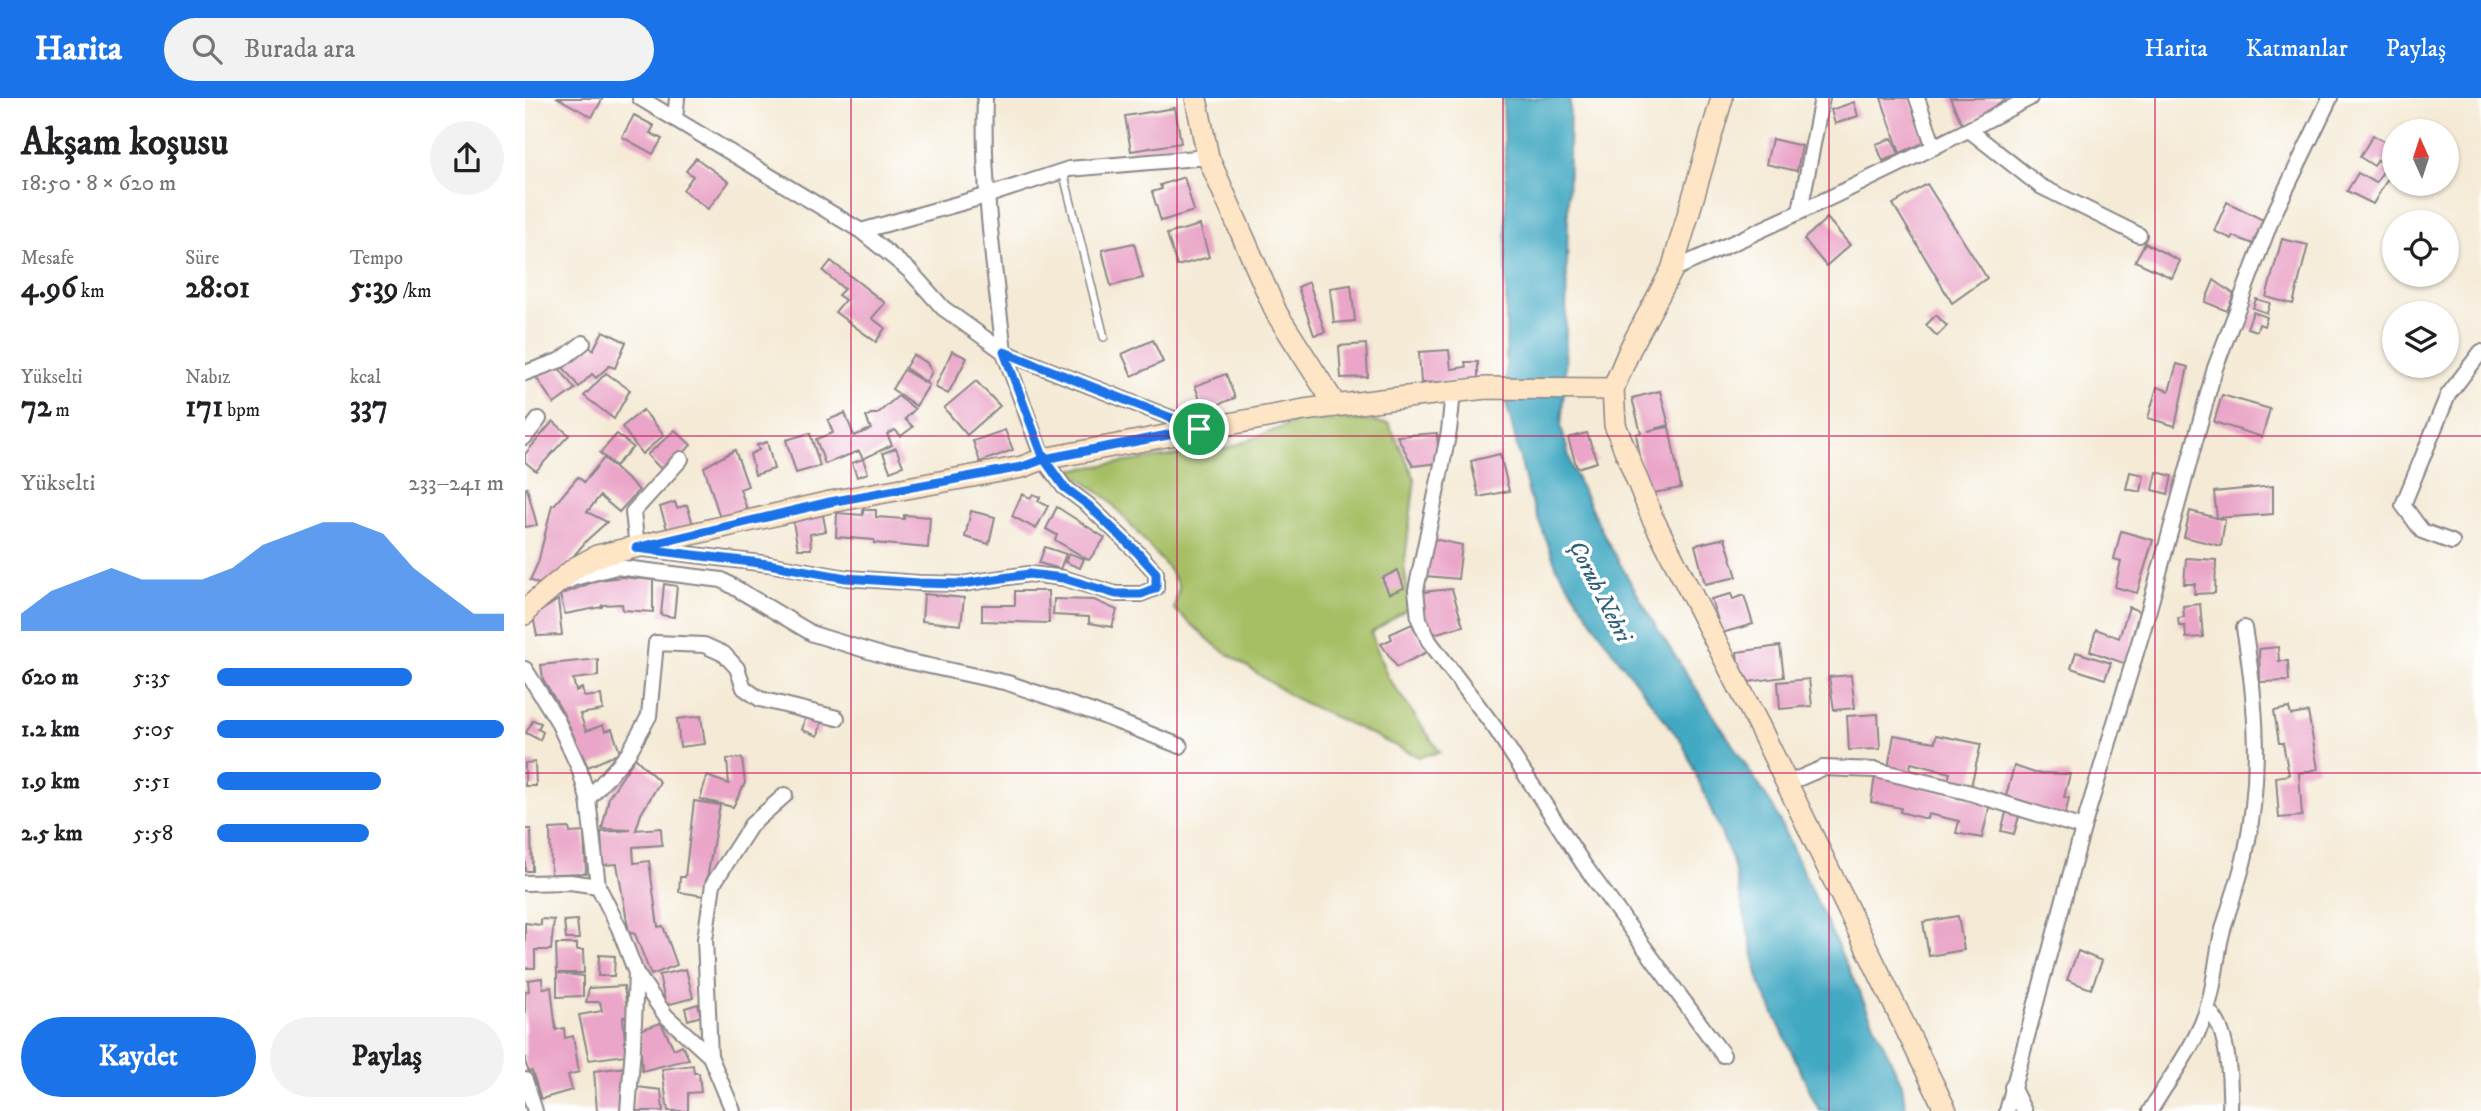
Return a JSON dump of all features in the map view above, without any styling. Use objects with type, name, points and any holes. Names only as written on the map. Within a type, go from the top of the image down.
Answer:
[{"type":"main road","points":[[1196,98],[1208,157],[1277,314],[1336,406]]},
{"type":"main road","points":[[1722,98],[1672,270],[1630,349],[1613,389],[1615,425],[1652,517],[1946,1111]]},
{"type":"main road","points":[[527,603],[575,568],[597,556],[830,502],[1022,467],[1044,459],[1336,406],[1453,391],[1486,388],[1613,389]]},
{"type":"street","points":[[640,98],[861,231],[910,271],[943,308],[1004,352],[1199,429]]},
{"type":"street","points":[[675,119],[677,98]]},
{"type":"street","points":[[681,459],[633,512],[636,548],[768,564],[846,578],[962,584],[1029,574],[1063,578],[1116,594],[1141,594],[1156,588],[1156,573],[1097,514],[1064,487],[1044,459],[1004,352],[986,196],[983,148],[985,98]]},
{"type":"street","points":[[1917,98],[1934,147]]},
{"type":"street","points":[[1672,270],[1934,147],[2030,98]]},
{"type":"street","points":[[2007,1111],[2083,828],[2148,612],[2215,368],[2272,218],[2330,98]]},
{"type":"street","points":[[1800,211],[1825,99]]},
{"type":"street","points":[[1969,130],[2040,186],[2139,234]]},
{"type":"street","points":[[861,231],[1063,171],[1208,157]]},
{"type":"street","points":[[525,373],[561,360],[583,343]]},
{"type":"street","points":[[2452,542],[2422,531],[2403,505],[2448,395],[2481,352]]},
{"type":"street","points":[[1453,391],[1449,431],[1416,590],[1416,604],[1423,631],[1495,728],[1584,865],[1723,1055]]},
{"type":"street","points":[[525,437],[539,419]]},
{"type":"street","points":[[527,603],[574,578],[616,567],[722,580],[813,634],[888,657],[1007,683],[1093,712],[1180,746]]},
{"type":"street","points":[[2150,1111],[2197,1036],[2208,1011],[2221,942],[2246,853],[2256,781],[2254,688],[2244,628]]},
{"type":"street","points":[[588,799],[628,754],[649,716],[651,672],[656,643],[704,645],[725,654],[737,668],[744,688],[760,699],[837,718]]},
{"type":"street","points":[[525,669],[558,720],[579,768],[588,799],[599,886],[636,973],[666,1016],[710,1055]]},
{"type":"street","points":[[1786,784],[1823,768],[1876,770],[1967,792],[2083,828]]},
{"type":"street","points":[[733,1111],[710,1055],[705,939],[713,884],[751,825],[785,795]]},
{"type":"street","points":[[525,883],[570,882],[599,886]]},
{"type":"street","points":[[628,1111],[636,973]]},
{"type":"street","points":[[2208,1011],[2217,1020],[2226,1056],[2231,1079],[2230,1111]]},
{"type":"street","points":[[525,1080],[535,1111]]},
{"type":"street","points":[[2013,1087],[2024,1111]]},
{"type":"lane","points":[[1063,171],[1104,337]]},
{"type":"green space","points":[[1359,420],[1389,424],[1415,479],[1404,567],[1410,607],[1371,633],[1387,676],[1440,752],[1419,757],[1294,698],[1216,646],[1174,609],[1179,586],[1168,568],[1109,500],[1069,470],[1228,448],[1298,421]]},
{"type":"water","name":"Çoruh Nehri","points":[[1503,98],[1570,98],[1565,378],[1561,426],[1573,471],[1607,541],[1655,625],[1773,807],[1902,1084],[1906,1111],[1820,1111],[1760,984],[1732,859],[1683,744],[1608,645],[1557,568],[1529,495],[1506,402],[1506,178]]},
{"type":"building","points":[[558,98],[603,98],[592,117]]},
{"type":"building","points":[[1881,98],[1910,98],[1926,142],[1900,153]]},
{"type":"building","points":[[1950,98],[2007,98],[1963,126]]},
{"type":"building","points":[[1854,102],[1858,116],[1835,124],[1831,110]]},
{"type":"building","points":[[1175,108],[1181,143],[1131,151],[1125,116]]},
{"type":"building","points":[[634,115],[654,126],[650,133],[662,139],[653,154],[622,137]]},
{"type":"building","points":[[2373,135],[2382,141],[2382,162],[2378,160],[2374,166],[2360,157]]},
{"type":"building","points":[[1892,138],[1899,154],[1883,161],[1876,144]]},
{"type":"building","points":[[1772,139],[1802,146],[1797,171],[1766,164]]},
{"type":"building","points":[[696,158],[729,182],[708,209],[683,190],[693,176],[686,171]]},
{"type":"building","points":[[2358,173],[2376,183],[2382,173],[2382,189],[2373,204],[2347,191]]},
{"type":"building","points":[[1184,177],[1194,211],[1161,221],[1152,192],[1162,189],[1160,185]]},
{"type":"building","points":[[1927,184],[1987,278],[1952,303],[1893,204]]},
{"type":"building","points":[[2227,202],[2263,220],[2253,244],[2214,231]]},
{"type":"building","points":[[1827,218],[1850,245],[1826,266],[1804,239]]},
{"type":"building","points":[[1200,225],[1209,257],[1177,266],[1167,234]]},
{"type":"building","points":[[2282,239],[2308,245],[2293,304],[2266,297]]},
{"type":"building","points":[[1134,243],[1143,278],[1111,286],[1102,250]]},
{"type":"building","points":[[2145,243],[2180,261],[2172,278],[2135,261]]},
{"type":"building","points":[[831,261],[885,303],[872,318],[885,328],[876,342],[835,312],[845,300],[838,295],[844,289],[823,271]]},
{"type":"building","points":[[2214,280],[2234,294],[2227,311],[2205,302]]},
{"type":"building","points":[[1309,282],[1325,332],[1314,335],[1298,287]]},
{"type":"building","points":[[1351,285],[1355,321],[1334,323],[1330,288]]},
{"type":"building","points":[[2256,299],[2270,303],[2267,313],[2253,308]]},
{"type":"building","points":[[2253,312],[2267,317],[2264,326],[2259,324],[2257,331],[2247,328]]},
{"type":"building","points":[[1936,315],[1947,326],[1937,336],[1926,325]]},
{"type":"building","points":[[603,331],[626,342],[615,368],[609,366],[596,378],[592,374],[579,387],[563,367],[588,345],[593,350]]},
{"type":"building","points":[[1153,340],[1163,362],[1132,376],[1122,354]]},
{"type":"building","points":[[1366,344],[1368,377],[1341,378],[1339,346]]},
{"type":"building","points":[[1449,350],[1451,369],[1466,367],[1465,362],[1478,362],[1478,380],[1421,383],[1419,352]]},
{"type":"building","points":[[952,351],[967,358],[948,394],[935,387]]},
{"type":"building","points":[[913,355],[926,362],[932,372],[926,382],[905,368]]},
{"type":"building","points":[[2177,364],[2188,367],[2175,426],[2148,418],[2157,387],[2169,391]]},
{"type":"building","points":[[559,368],[575,389],[554,404],[536,377]]},
{"type":"building","points":[[904,370],[929,385],[916,406],[892,389]]},
{"type":"building","points":[[606,373],[630,390],[614,419],[584,396]]},
{"type":"building","points":[[1226,374],[1235,398],[1204,410],[1195,386]]},
{"type":"building","points":[[976,381],[1000,406],[967,435],[944,408]]},
{"type":"building","points":[[1660,391],[1669,425],[1648,431],[1669,427],[1681,488],[1647,494],[1636,434],[1641,433],[1632,398]]},
{"type":"building","points":[[2222,395],[2270,409],[2262,437],[2214,422]]},
{"type":"building","points":[[898,396],[915,409],[905,419],[913,427],[901,436],[895,430],[887,434],[892,445],[863,459],[859,451],[825,464],[816,439],[833,433],[828,420],[845,413],[854,436],[871,429],[866,417],[877,414]]},
{"type":"building","points":[[643,410],[664,435],[642,454],[622,427]]},
{"type":"building","points":[[553,421],[569,435],[536,471],[525,462],[525,454]]},
{"type":"building","points":[[675,430],[691,445],[665,473],[647,455]]},
{"type":"building","points":[[1005,430],[1013,450],[980,462],[973,441]]},
{"type":"building","points":[[810,433],[820,466],[796,473],[786,440]]},
{"type":"building","points":[[1437,433],[1439,463],[1413,466],[1397,436]]},
{"type":"building","points":[[1587,433],[1597,462],[1577,468],[1568,438]]},
{"type":"building","points":[[617,434],[633,447],[615,466],[600,453]]},
{"type":"building","points":[[767,442],[774,469],[755,475],[750,454],[759,450],[757,445]]},
{"type":"building","points":[[896,448],[903,466],[890,471],[883,453]]},
{"type":"building","points":[[735,450],[748,486],[740,489],[748,512],[721,521],[704,467]]},
{"type":"building","points":[[1500,454],[1509,491],[1479,497],[1471,461]]},
{"type":"building","points":[[604,458],[639,490],[619,512],[600,496],[587,512],[607,522],[587,540],[547,588],[530,580],[538,563],[552,505],[578,477],[584,482]]},
{"type":"building","points":[[863,459],[868,473],[857,477],[852,463]]},
{"type":"building","points":[[2130,472],[2144,475],[2141,492],[2126,489]]},
{"type":"building","points":[[2157,472],[2172,476],[2168,494],[2153,490]]},
{"type":"building","points":[[2273,486],[2273,514],[2217,518],[2214,492]]},
{"type":"building","points":[[527,488],[537,525],[525,527],[525,489]]},
{"type":"building","points":[[1022,494],[1030,498],[1033,494],[1040,497],[1038,501],[1048,506],[1036,529],[1012,516]]},
{"type":"building","points":[[675,502],[677,508],[687,505],[694,527],[669,535],[660,507]]},
{"type":"building","points":[[1057,507],[1105,538],[1089,560],[1055,540],[1057,535],[1046,529]]},
{"type":"building","points":[[863,510],[876,510],[876,517],[930,517],[928,548],[836,537],[837,513],[863,515]]},
{"type":"building","points":[[971,511],[995,517],[989,544],[965,537]]},
{"type":"building","points":[[2190,511],[2225,520],[2221,546],[2184,537]]},
{"type":"building","points":[[823,515],[826,531],[810,534],[811,549],[798,549],[793,522]]},
{"type":"building","points":[[2121,531],[2153,540],[2137,593],[2115,587],[2121,561],[2114,559]]},
{"type":"building","points":[[1725,538],[1737,577],[1705,584],[1695,545]]},
{"type":"building","points":[[1433,539],[1462,545],[1458,579],[1426,576]]},
{"type":"building","points":[[1045,547],[1066,554],[1060,569],[1039,563]]},
{"type":"building","points":[[1069,553],[1084,559],[1080,568],[1065,562]]},
{"type":"building","points":[[2186,558],[2216,560],[2215,593],[2194,594],[2195,584],[2184,584]]},
{"type":"building","points":[[1398,570],[1404,588],[1389,594],[1382,578]]},
{"type":"building","points":[[622,577],[653,580],[653,612],[623,610],[622,604],[602,605],[565,614],[560,595],[598,580]]},
{"type":"building","points":[[664,584],[677,586],[674,617],[661,615]]},
{"type":"building","points":[[1452,589],[1463,626],[1429,635],[1422,592]]},
{"type":"building","points":[[1015,591],[1048,591],[1049,623],[982,621],[982,605],[1015,605]]},
{"type":"building","points":[[924,594],[964,598],[961,625],[922,621]]},
{"type":"building","points":[[1731,594],[1733,599],[1744,595],[1753,624],[1722,633],[1711,599]]},
{"type":"building","points":[[1054,599],[1094,600],[1117,610],[1112,627],[1089,623],[1089,617],[1053,615]]},
{"type":"building","points":[[558,600],[562,635],[537,636],[533,616]]},
{"type":"building","points":[[2200,604],[2203,637],[2186,638],[2185,626],[2179,626],[2178,618],[2184,617],[2183,606]]},
{"type":"building","points":[[2129,607],[2139,611],[2126,664],[2090,651],[2096,629],[2119,638]]},
{"type":"building","points":[[1412,624],[1427,652],[1397,667],[1381,644],[1392,639],[1390,634]]},
{"type":"building","points":[[1780,646],[1784,677],[1749,682],[1738,661],[1737,652]]},
{"type":"building","points":[[2278,647],[2279,661],[2288,661],[2289,681],[2260,682],[2259,649]]},
{"type":"building","points":[[2076,652],[2111,663],[2105,679],[2071,668]]},
{"type":"building","points":[[598,659],[598,676],[573,679],[576,691],[582,688],[584,697],[601,695],[603,710],[580,714],[586,731],[603,725],[605,731],[612,729],[620,753],[588,767],[563,713],[543,679],[541,665]]},
{"type":"building","points":[[1851,675],[1855,708],[1834,710],[1829,677]]},
{"type":"building","points":[[1809,679],[1812,706],[1780,709],[1778,682]]},
{"type":"building","points":[[2289,708],[2291,715],[2308,712],[2318,769],[2299,773],[2302,816],[2279,818],[2276,777],[2289,775],[2283,743],[2279,743],[2274,711]]},
{"type":"building","points":[[1878,714],[1880,749],[1849,750],[1847,716]]},
{"type":"building","points":[[806,715],[822,719],[818,736],[802,730]]},
{"type":"building","points":[[701,716],[705,744],[680,747],[677,719]]},
{"type":"building","points":[[533,720],[541,723],[538,729],[543,732],[540,740],[526,733]]},
{"type":"building","points":[[1894,735],[1935,742],[1936,735],[1981,744],[1971,786],[1948,780],[1950,773],[1911,763],[1909,774],[1888,768]]},
{"type":"building","points":[[635,758],[660,782],[641,814],[636,830],[661,828],[662,845],[633,847],[634,863],[649,861],[658,927],[663,926],[677,965],[651,975],[635,934],[629,932],[617,864],[603,865],[601,832],[631,830],[602,829],[609,797]]},
{"type":"building","points":[[742,758],[745,783],[733,807],[700,799],[707,776],[729,784],[727,759]]},
{"type":"building","points":[[535,762],[536,786],[525,786],[525,763]]},
{"type":"building","points":[[2014,766],[2035,773],[2070,774],[2064,797],[2069,798],[2065,816],[2005,800]]},
{"type":"building","points":[[1875,776],[1990,804],[1982,838],[1956,833],[1959,821],[1928,814],[1927,819],[1900,812],[1901,808],[1871,802]]},
{"type":"building","points":[[694,801],[720,805],[704,896],[679,892],[680,877],[685,877]]},
{"type":"building","points":[[2007,809],[2020,813],[2014,834],[2001,831]]},
{"type":"building","points":[[569,828],[570,833],[584,832],[586,873],[551,874],[550,829]]},
{"type":"building","points":[[525,829],[531,829],[532,871],[525,871]]},
{"type":"building","points":[[1958,916],[1964,950],[1929,956],[1923,922]]},
{"type":"building","points":[[541,919],[554,920],[551,950],[535,950],[535,968],[525,968],[525,923],[541,925]]},
{"type":"building","points":[[577,920],[579,939],[566,939],[564,921]]},
{"type":"building","points":[[556,944],[577,944],[577,950],[583,950],[584,973],[557,973]]},
{"type":"building","points":[[2078,951],[2102,961],[2091,989],[2067,980]]},
{"type":"building","points":[[599,955],[615,956],[614,976],[598,976]]},
{"type":"building","points":[[686,969],[693,998],[666,1005],[659,975]]},
{"type":"building","points":[[557,973],[583,976],[583,996],[557,997]]},
{"type":"building","points":[[542,978],[543,988],[551,987],[556,1030],[564,1028],[565,1038],[573,1036],[579,1072],[568,1075],[572,1090],[541,1099],[532,1071],[529,1072],[525,1062],[525,992],[529,991],[528,980]]},
{"type":"building","points":[[624,986],[628,1017],[623,1017],[626,1055],[589,1060],[579,1015],[602,1011],[600,1002],[586,1002],[589,988]]},
{"type":"building","points":[[698,1004],[701,1016],[688,1020],[685,1008]]},
{"type":"building","points":[[661,1023],[674,1049],[682,1045],[689,1059],[642,1071],[640,1030]]},
{"type":"building","points":[[693,1065],[694,1073],[699,1073],[701,1092],[688,1093],[688,1111],[668,1111],[662,1069]]},
{"type":"building","points":[[627,1067],[626,1091],[620,1111],[597,1111],[594,1071]]},
{"type":"building","points":[[637,1087],[661,1090],[663,1111],[632,1111]]},
{"type":"route","points":[[1199,429],[1004,352],[1044,459],[1064,487],[1088,505],[1156,573],[1156,588],[1141,594],[1116,594],[1063,578],[1029,574],[962,584],[846,578],[768,564],[636,548],[830,502],[1022,467],[1044,459],[1199,429]]}]
